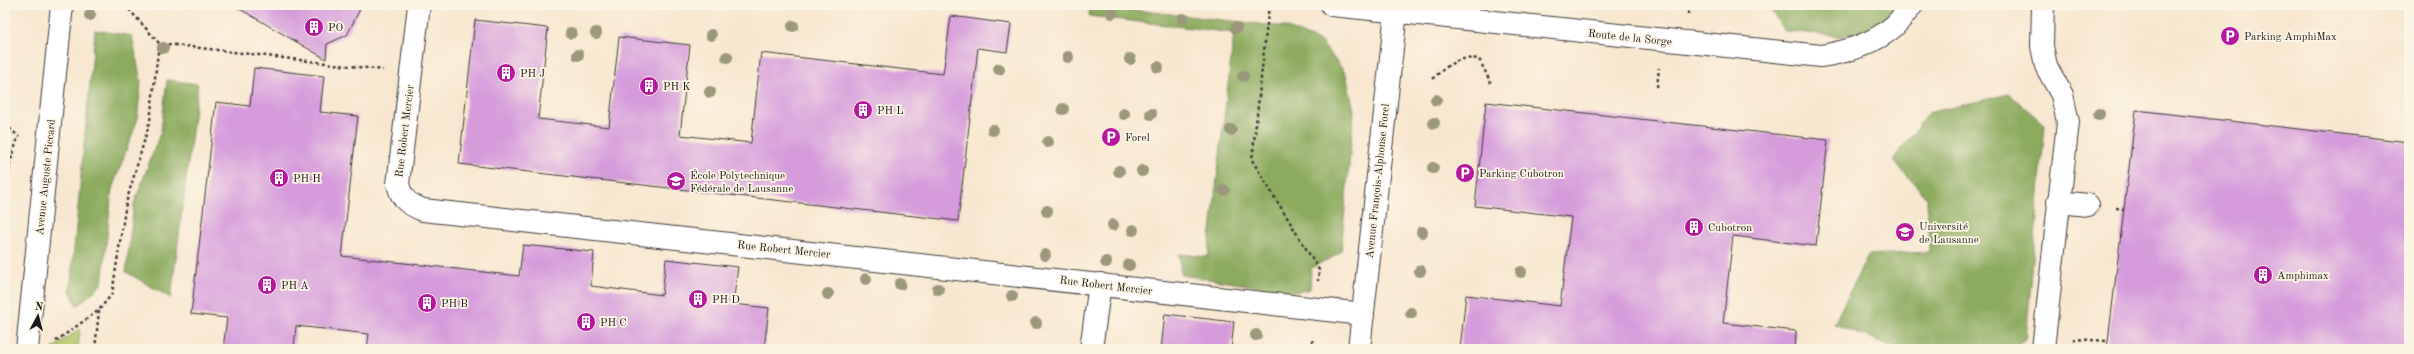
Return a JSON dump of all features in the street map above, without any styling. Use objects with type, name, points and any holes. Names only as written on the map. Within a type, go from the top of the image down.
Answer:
[{"type":"street","name":"Avenue Auguste Piccard","points":[[27,349],[62,5]]},
{"type":"street","name":"Rue Robert Mercier","points":[[419,5],[398,184],[401,197],[409,204],[423,210],[483,218],[1100,284],[1363,314]]},
{"type":"street","name":"Route de la Sorge","points":[[1332,5],[1821,56],[1847,51],[1868,43],[1894,27],[1912,5]]},
{"type":"street","points":[[2043,5],[2042,46],[2046,66],[2062,95],[2068,122],[2043,349]]},
{"type":"street","name":"Avenue François-Alphonse Forel","points":[[1359,349],[1396,12]]},
{"type":"street","points":[[2058,202],[2088,205]]},
{"type":"street","points":[[1091,349],[1100,284]]},
{"type":"path","points":[[124,5],[159,43],[379,70]]},
{"type":"path","points":[[1269,5],[1252,160],[1319,270],[1318,286]]},
{"type":"path","points":[[51,345],[100,310],[112,294],[126,203],[150,121],[159,43]]},
{"type":"path","points":[[1432,79],[1456,60],[1469,58],[1479,59],[1491,83]]},
{"type":"path","points":[[5,207],[10,163],[18,137]]},
{"type":"path","points":[[95,349],[100,310]]},
{"type":"path","points":[[1311,349],[1313,331]]},
{"type":"path","points":[[2073,343],[2074,337],[2108,341]]},
{"type":"green space","points":[[1090,5],[1285,27],[1321,42],[1346,74],[1354,111],[1341,251],[1311,268],[1310,289],[1295,292],[1181,275],[1179,254],[1208,257],[1234,33],[1089,16]]},
{"type":"green space","points":[[1767,5],[1903,5],[1868,34],[1840,36],[1785,31]]},
{"type":"green space","points":[[95,30],[132,36],[141,82],[137,121],[112,189],[102,284],[77,306],[70,291]]},
{"type":"green space","points":[[167,80],[198,84],[171,298],[126,272],[134,204],[161,131]]},
{"type":"green space","points":[[2009,94],[2045,125],[2026,339],[2012,349],[1899,349],[1834,324],[1868,255],[1929,252],[1927,198],[1893,160],[1928,113]]},
{"type":"green space","points":[[80,329],[78,349],[52,349],[53,348]]},
{"type":"building","name":"PO","points":[[233,5],[362,5],[347,35],[327,44],[326,59]]},
{"type":"building","points":[[951,16],[1011,24],[1007,52],[978,48],[958,221],[459,164],[475,20],[548,28],[538,119],[609,127],[619,37],[690,45],[680,135],[751,143],[761,53],[943,74]]},
{"type":"building","points":[[254,68],[324,76],[320,112],[358,116],[342,256],[519,276],[523,245],[594,252],[591,286],[662,295],[666,259],[738,267],[733,304],[769,308],[764,349],[478,349],[438,345],[437,349],[367,349],[369,334],[296,326],[294,349],[223,349],[227,318],[191,314],[216,102],[250,106]]},
{"type":"building","name":"Cubotron","points":[[1486,102],[1828,140],[1816,246],[1733,236],[1723,323],[1796,331],[1795,349],[1460,349],[1466,295],[1560,306],[1571,217],[1475,206]]},
{"type":"building","name":"Amphimax","points":[[2136,110],[2409,142],[2409,349],[2107,349]]},
{"type":"building","points":[[1165,314],[1234,322],[1231,349],[1161,349]]},
{"type":"place","name":"PO","points":[[314,27]]},
{"type":"place","name":"Parking AmphiMax","points":[[2230,36]]},
{"type":"place","name":"PH J","points":[[506,73]]},
{"type":"place","name":"PH K","points":[[649,86]]},
{"type":"place","name":"PH L","points":[[863,110]]},
{"type":"place","name":"Forel","points":[[1111,137]]},
{"type":"place","name":"Parking Cubotron","points":[[1465,173]]},
{"type":"place","name":"PH H","points":[[279,178]]},
{"type":"place","name":"École Polytechnique Fédérale de Lausanne","points":[[676,181]]},
{"type":"place","name":"Cubotron","points":[[1694,227]]},
{"type":"place","name":"Université de Lausanne","points":[[1905,232]]},
{"type":"place","name":"Amphimax","points":[[2263,275]]},
{"type":"place","name":"PH A","points":[[267,285]]},
{"type":"place","name":"PH D","points":[[698,299]]},
{"type":"place","name":"PH B","points":[[427,303]]},
{"type":"place","name":"PH C","points":[[586,322]]}]
